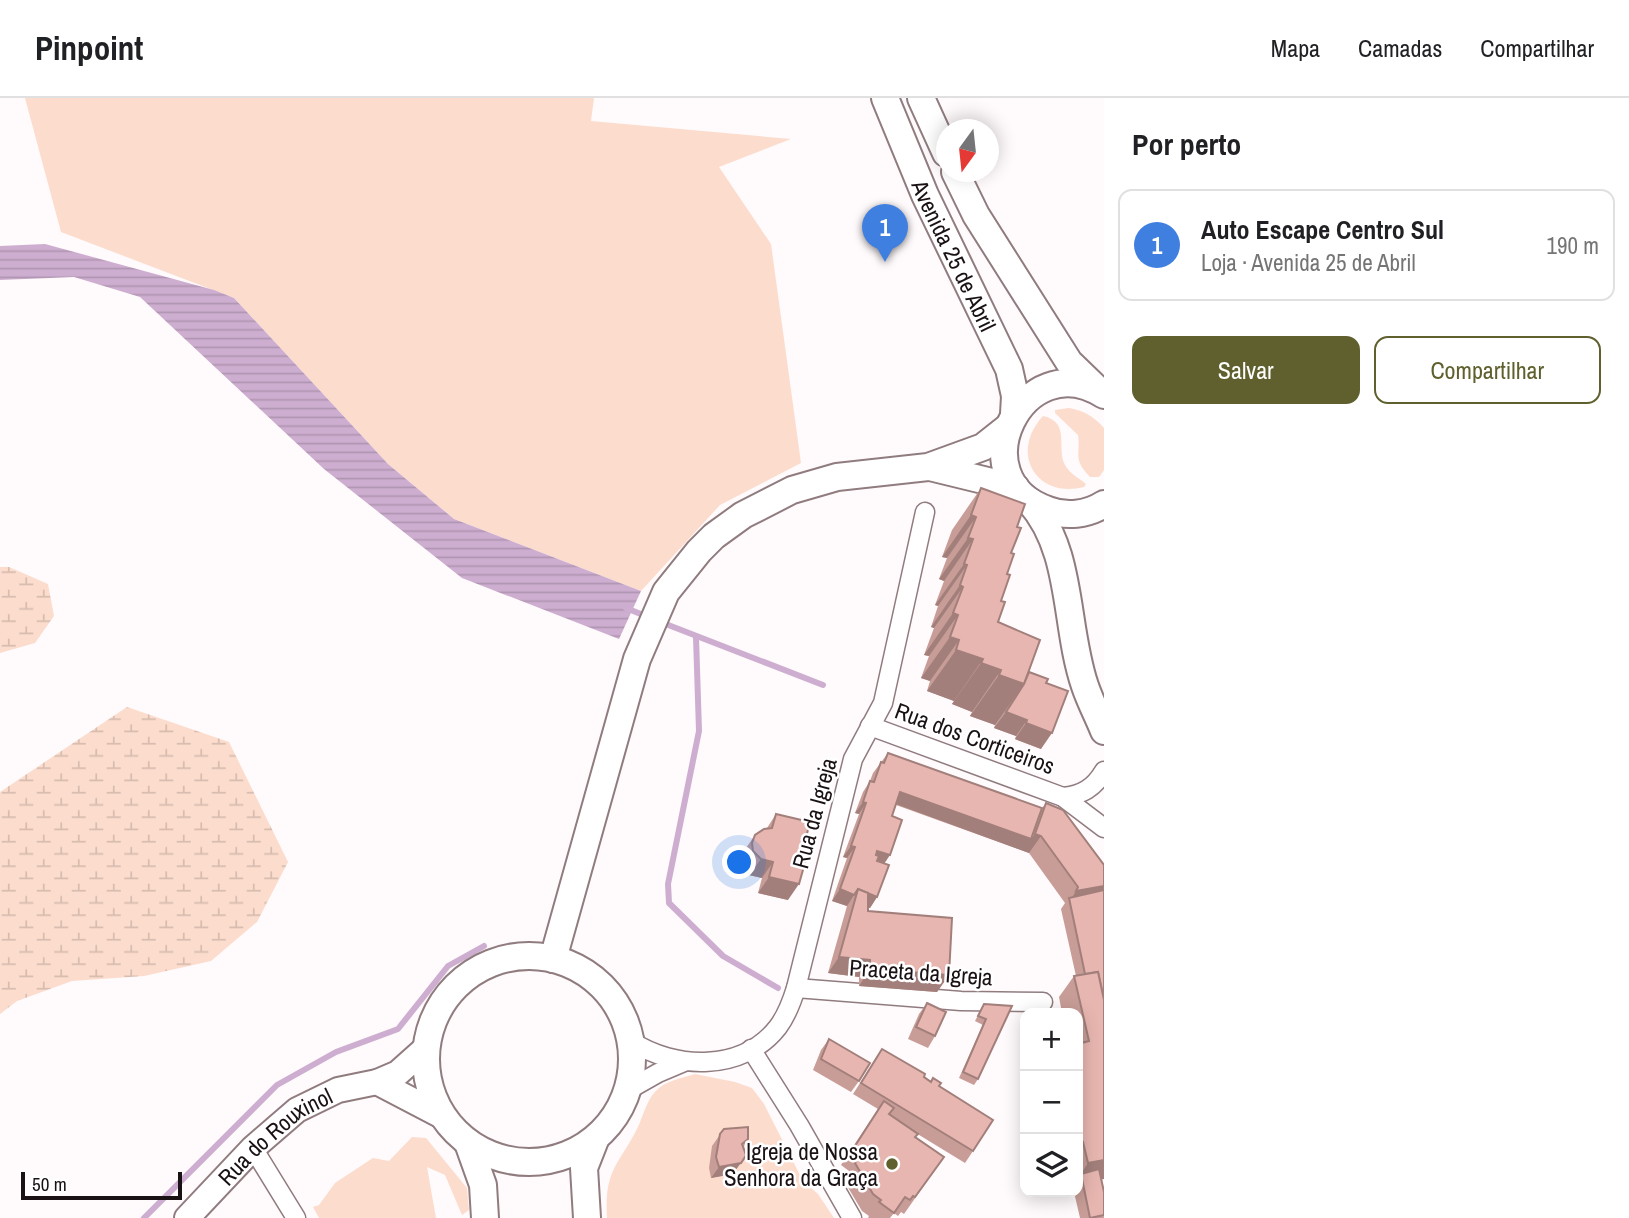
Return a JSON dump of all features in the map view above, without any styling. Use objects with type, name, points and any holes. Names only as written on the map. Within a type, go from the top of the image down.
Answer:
[{"type":"main road","name":"Avenida 25 de Abril","points":[[885,98],[925,195],[1009,369],[1014,396],[1004,459],[1009,475],[1022,494]]},
{"type":"main road","name":"Avenida 25 de Abril","points":[[921,98],[936,130]]},
{"type":"main road","name":"Avenida 25 de Abril","points":[[960,182],[976,215],[1069,362],[1102,393]]},
{"type":"main road","points":[[553,959],[637,659],[665,594],[708,542],[733,522],[792,490],[825,479],[928,467],[983,447],[1033,394],[1059,384],[1088,387],[1102,393]]},
{"type":"main road","points":[[928,467],[1022,494],[1041,508],[1056,513],[1087,512],[1104,504]]},
{"type":"main road","points":[[1022,494],[1042,516],[1055,546],[1084,685],[1104,731]]},
{"type":"main road","points":[[587,1218],[584,1168],[595,1140],[615,1117],[628,1090],[633,1066],[631,1041],[621,1013],[604,989],[581,970],[553,959],[518,957],[484,966],[456,986],[436,1015],[426,1048],[429,1084],[444,1117],[468,1143],[498,1158],[532,1163],[565,1156],[595,1140]]},
{"type":"main road","name":"Rua do Rouxinol","points":[[187,1218],[253,1149],[297,1110],[338,1090],[377,1082],[398,1073],[426,1048]]},
{"type":"main road","points":[[377,1082],[444,1117]]},
{"type":"main road","points":[[468,1143],[482,1185],[485,1218]]},
{"type":"street","name":"Rua da Igreja","points":[[631,1041],[649,1053],[684,1062],[724,1060],[751,1049],[767,1038],[781,1023],[796,988],[853,759],[883,703],[925,512]]},
{"type":"street","name":"Rua dos Corticeiros","points":[[870,726],[1063,797],[1104,828]]},
{"type":"street","points":[[1063,797],[1083,793],[1093,786],[1104,771]]},
{"type":"street","name":"Praceta da Igreja","points":[[796,988],[961,1001],[1043,1002]]},
{"type":"street","points":[[751,1049],[799,1125],[852,1218]]},
{"type":"street","name":"Rua da Igreja","points":[[628,1090],[684,1062]]},
{"type":"street","points":[[253,1149],[296,1218]]},
{"type":"green space","points":[[25,98],[594,98],[591,121],[791,139],[719,167],[771,244],[801,463],[720,505],[641,591],[454,519],[388,464],[234,298],[61,232]]},
{"type":"green space","points":[[1069,408],[1088,415],[1104,428],[1104,470],[1099,477],[1090,477],[1084,471],[1078,456],[1078,435],[1055,413],[1055,410]]},
{"type":"green space","points":[[1043,416],[1057,424],[1065,465],[1086,484],[1084,487],[1067,489],[1053,486],[1041,480],[1033,470],[1028,458],[1028,444],[1033,430]]},
{"type":"green space","points":[[0,567],[9,567],[48,584],[54,616],[35,643],[0,653]]},
{"type":"green space","points":[[127,707],[229,742],[288,862],[257,922],[211,961],[144,976],[72,981],[17,1001],[0,1014],[0,792]]},
{"type":"green space","points":[[695,1074],[752,1088],[764,1104],[803,1181],[818,1194],[834,1218],[607,1218],[610,1178],[650,1099],[663,1085]]},
{"type":"green space","points":[[412,1137],[426,1138],[467,1188],[469,1210],[462,1215],[445,1175],[427,1167],[436,1218],[319,1218],[313,1207],[319,1205],[335,1183],[373,1158],[389,1161]]},
{"type":"shaded area","points":[[45,244],[214,290],[234,298],[388,464],[454,519],[641,591],[619,639],[462,578],[324,469],[140,297],[74,277],[0,280],[0,246]]},
{"type":"building","points":[[981,488],[1025,504],[1017,527],[1021,528],[1011,553],[1014,554],[1007,574],[1010,575],[1001,601],[1005,602],[998,622],[1040,640],[1024,684],[999,675],[1001,670],[981,663],[983,659],[956,650],[959,640],[950,637],[958,615],[953,613],[963,587],[960,585],[967,565],[964,564],[973,539],[968,538],[976,517],[971,515]]},
{"type":"building","points":[[1029,672],[1048,679],[1046,683],[1068,691],[1052,733],[1006,712]]},
{"type":"building","points":[[888,753],[1042,808],[1031,839],[900,792],[892,816],[902,820],[890,855],[877,851],[876,855],[879,856],[877,861],[889,865],[877,897],[858,889],[854,895],[840,889],[855,847],[851,846],[866,803],[863,802],[870,781],[874,782],[881,762],[884,763]]},
{"type":"building","points":[[1046,803],[1063,810],[1104,865],[1104,886],[1076,891],[1078,887],[1041,836],[1035,834]]},
{"type":"building","points":[[776,814],[810,822],[801,857],[806,859],[799,884],[769,877],[773,862],[761,859],[753,851],[755,835],[764,829],[772,828]]},
{"type":"building","points":[[858,889],[868,893],[868,911],[952,918],[949,975],[870,969],[870,960],[839,957]]},
{"type":"building","points":[[1104,890],[1104,1000],[1098,972],[1085,974],[1069,898]]},
{"type":"building","points":[[1098,972],[1104,1000],[1104,1160],[1088,1163],[1083,1142],[1083,1043],[1089,1041],[1074,976]]},
{"type":"building","points":[[927,1003],[946,1012],[935,1036],[916,1027]]},
{"type":"building","points":[[984,1004],[1012,1006],[978,1079],[963,1072],[986,1019],[978,1016]]},
{"type":"building","points":[[829,1039],[870,1063],[859,1081],[821,1059]]},
{"type":"building","points":[[882,1049],[925,1074],[924,1077],[931,1082],[933,1078],[941,1083],[939,1086],[993,1120],[973,1151],[861,1083]]},
{"type":"building","points":[[884,1101],[894,1108],[889,1114],[918,1134],[915,1137],[944,1157],[915,1197],[910,1200],[905,1197],[894,1213],[873,1194],[855,1163],[861,1154],[853,1149]]},
{"type":"building","points":[[748,1127],[748,1139],[742,1144],[746,1155],[741,1163],[719,1167],[716,1157],[720,1134],[724,1129]]},
{"type":"building","points":[[1099,1169],[1104,1192],[1104,1215],[1090,1218],[1083,1173]]},
{"type":"waterway","points":[[626,608],[648,617]]},
{"type":"waterway","points":[[658,621],[823,685]]},
{"type":"waterway","points":[[696,637],[699,731],[668,884],[669,903],[723,956],[778,988]]},
{"type":"waterway","points":[[144,1218],[277,1085],[336,1052],[398,1029],[448,966],[484,946]]},
{"type":"place","name":"Auto Escape Centro Sul","points":[[885,262]]},
{"type":"place","name":"Igreja de Nossa Senhora da Graça","points":[[892,1164]]}]
